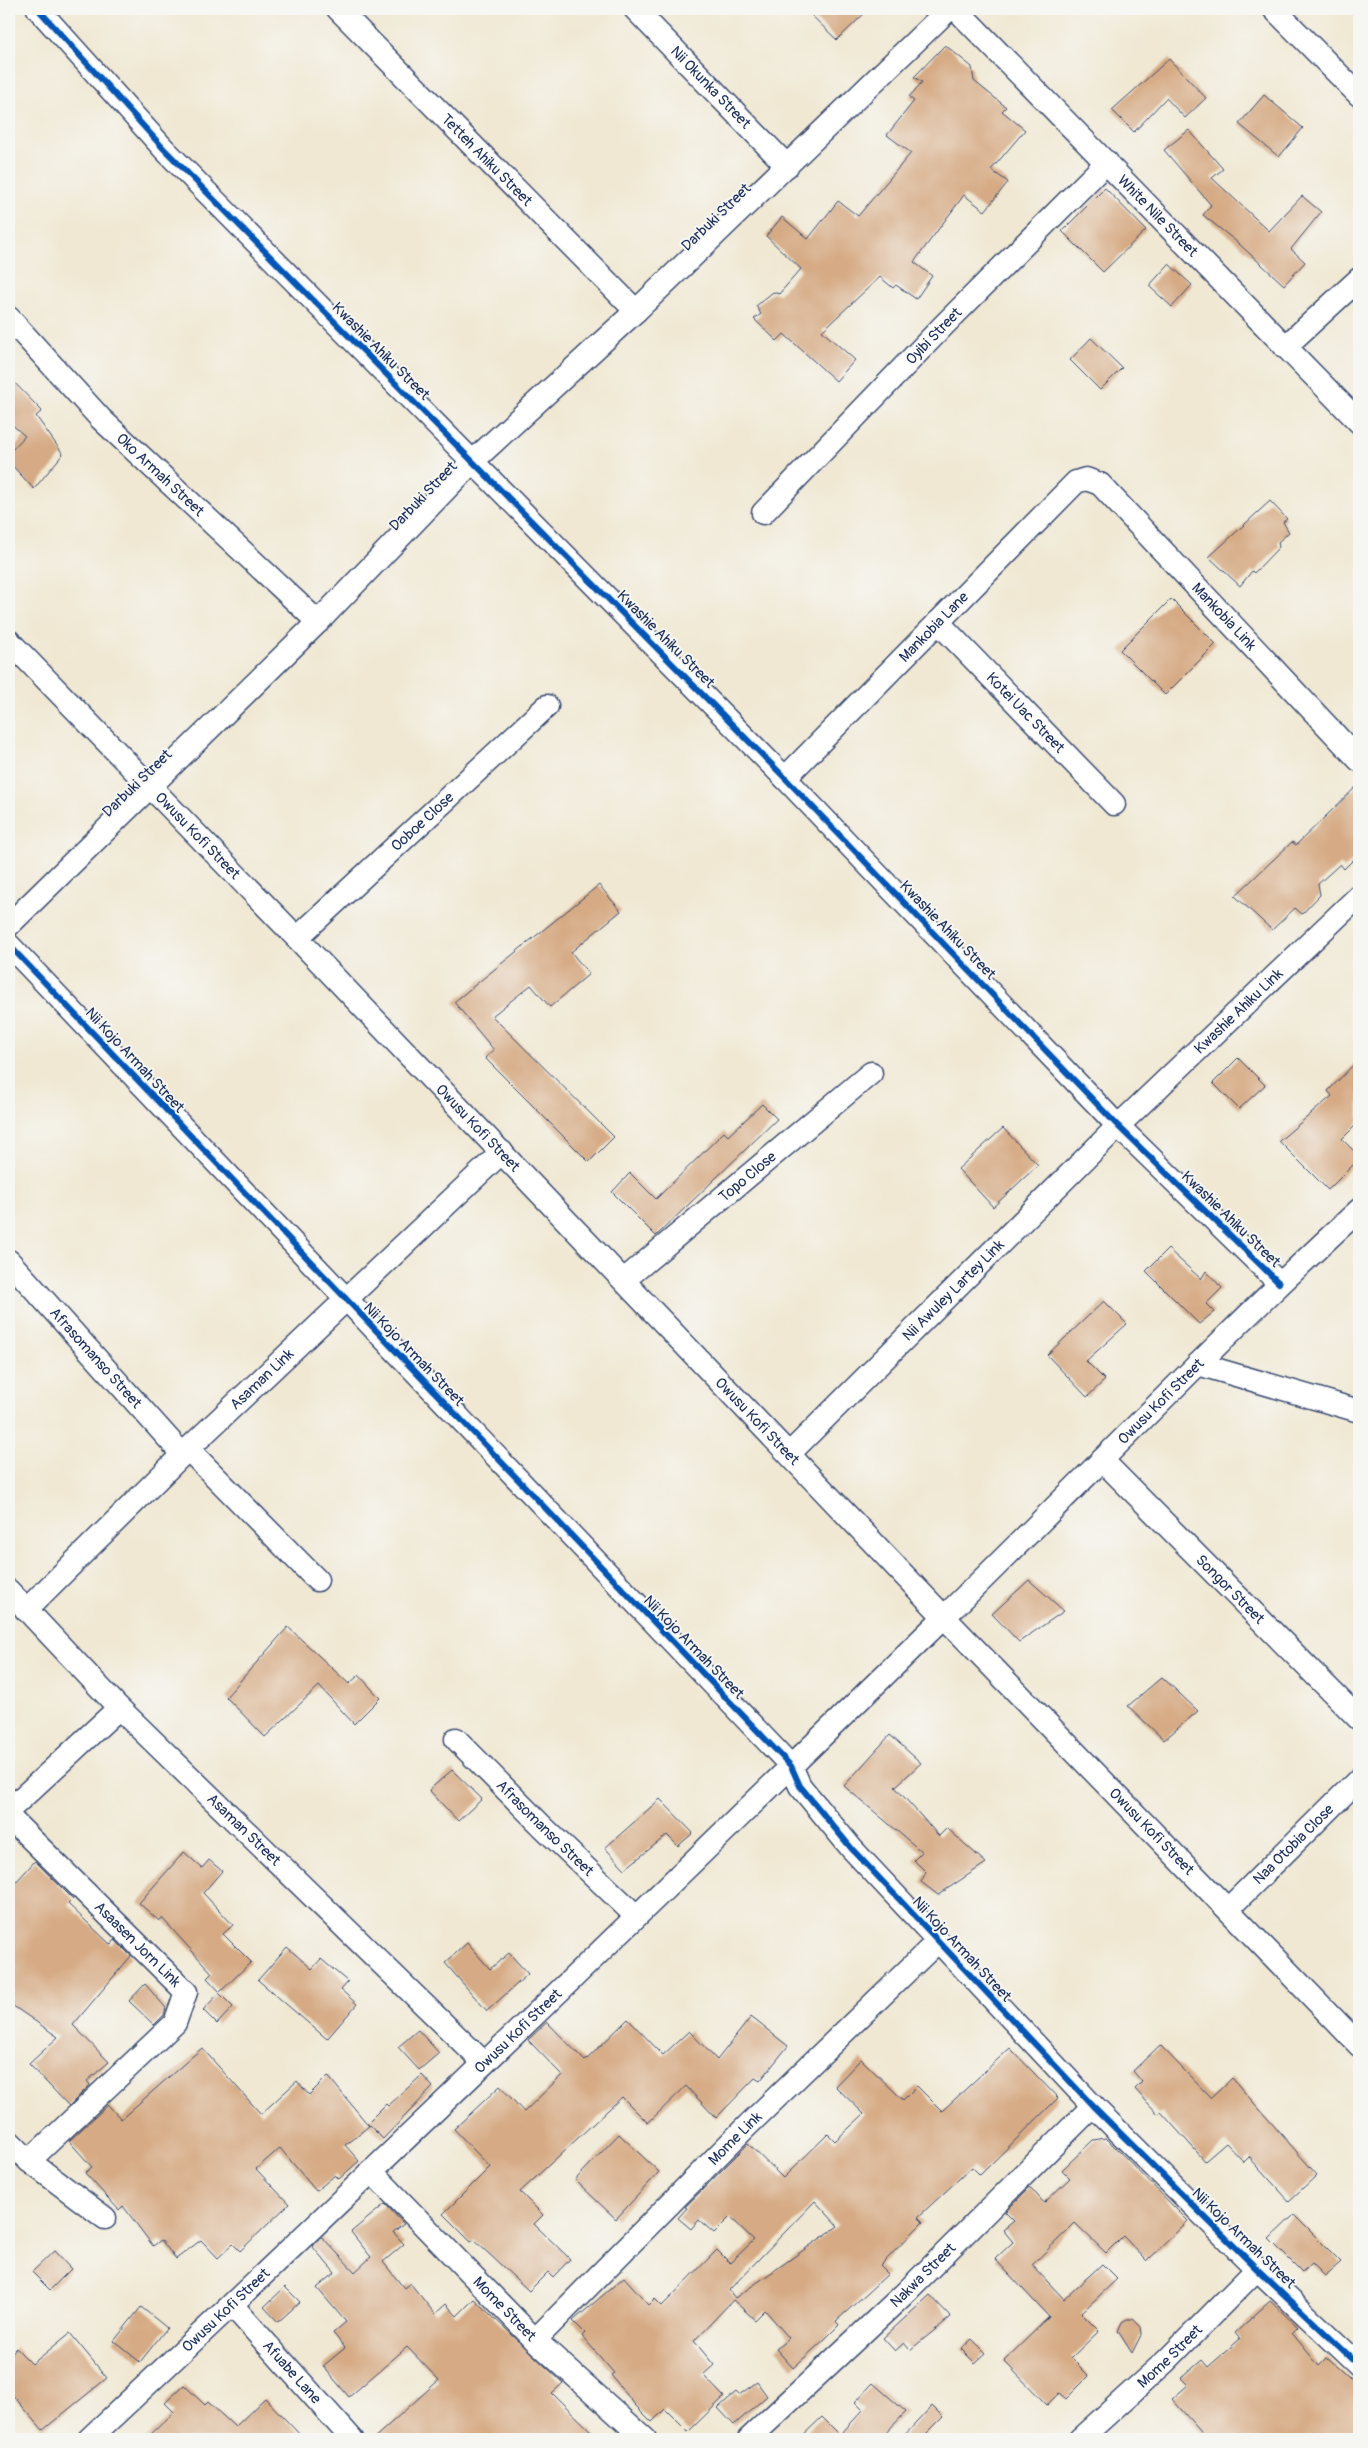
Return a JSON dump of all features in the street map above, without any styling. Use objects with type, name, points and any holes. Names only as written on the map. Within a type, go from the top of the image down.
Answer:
[{"type":"street","name":"Kwashie Ahiku Street","points":[[38,9],[164,149],[785,778],[1118,1126],[1279,1283]]},
{"type":"street","name":"Tetteh Ahiku Street","points":[[338,9],[636,311]]},
{"type":"street","name":"Nii Okunka Street","points":[[635,9],[787,166]]},
{"type":"street","name":"Darbuki Street","points":[[9,925],[318,622],[473,461],[636,311],[948,9]]},
{"type":"street","name":"White Nile Street","points":[[956,9],[1359,422]]},
{"type":"street","points":[[1274,9],[1359,95]]},
{"type":"street","name":"Oyibi Street","points":[[763,513],[944,325],[1107,162]]},
{"type":"street","points":[[1285,347],[1359,279]]},
{"type":"street","name":"Oko Armah Street","points":[[9,318],[101,419],[318,622]]},
{"type":"street","name":"Mankobia Lane","points":[[785,778],[1076,482],[1086,478]]},
{"type":"street","name":"Mankobia Link","points":[[1086,478],[1100,484],[1359,760]]},
{"type":"street","name":"Kotei Uac Street","points":[[938,622],[1114,804]]},
{"type":"street","name":"Owusu Kofi Street","points":[[9,641],[297,938],[944,1617],[1359,2045]]},
{"type":"street","name":"Ooboe Close","points":[[297,938],[547,706]]},
{"type":"street","name":"Kwashie Ahiku Link","points":[[1118,1126],[1359,896]]},
{"type":"street","name":"Nii Kojo Armah Street","points":[[9,945],[345,1300],[791,1766],[800,1786],[852,1849],[1093,2106],[1257,2269],[1359,2365]]},
{"type":"street","name":"Topo Close","points":[[624,1280],[871,1073]]},
{"type":"street","name":"Nii Awuley Lartey Link","points":[[789,1454],[1118,1126]]},
{"type":"street","name":"Asaman Link","points":[[26,1610],[185,1452],[502,1152]]},
{"type":"street","name":"Owusu Kofi Street","points":[[89,2439],[232,2305],[636,1916],[944,1617],[1279,1283],[1359,1210]]},
{"type":"street","name":"Afrasomanso Street","points":[[9,1261],[185,1452],[317,1580]]},
{"type":"street","points":[[1198,1364],[1359,1411]]},
{"type":"street","name":"Songor Street","points":[[1102,1460],[1359,1719]]},
{"type":"street","name":"Asaman Street","points":[[9,1591],[119,1708],[484,2063]]},
{"type":"street","points":[[9,1810],[119,1708]]},
{"type":"street","name":"Afrasomanso Street","points":[[456,1738],[542,1826],[636,1916]]},
{"type":"street","name":"Naa Otobia Close","points":[[1228,1909],[1359,1779]]},
{"type":"street","name":"Asaasen Jorn Link","points":[[9,1817],[186,1992],[175,2023],[29,2161]]},
{"type":"street","name":"Mome Link","points":[[535,2340],[743,2130],[938,1941]]},
{"type":"street","name":"Nakwa Street","points":[[749,2439],[903,2296],[1093,2106]]},
{"type":"street","points":[[9,2141],[29,2161],[105,2218]]},
{"type":"street","name":"Mome Street","points":[[372,2171],[535,2340],[645,2439]]},
{"type":"street","name":"Mome Street","points":[[1080,2439],[1166,2361],[1257,2269]]},
{"type":"street","name":"Afuabe Lane","points":[[232,2305],[352,2439]]},
{"type":"building","points":[[805,9],[869,9],[837,40]]},
{"type":"building","points":[[945,45],[972,67],[974,81],[1006,107],[1002,111],[1025,130],[991,170],[1008,182],[985,211],[964,195],[914,262],[932,276],[916,299],[896,285],[893,288],[880,277],[822,331],[855,360],[836,381],[784,334],[777,341],[754,319],[761,314],[756,306],[773,292],[779,294],[801,269],[766,236],[782,217],[808,239],[838,201],[858,216],[911,153],[887,135],[914,101],[909,97],[922,82],[914,77]]},
{"type":"building","points":[[1169,59],[1206,98],[1185,118],[1166,98],[1134,132],[1112,110]]},
{"type":"building","points":[[1264,95],[1303,128],[1279,157],[1239,124]]},
{"type":"building","points":[[1189,130],[1223,169],[1212,178],[1269,231],[1302,196],[1321,212],[1291,249],[1305,262],[1284,285],[1238,243],[1203,215],[1211,205],[1164,150]]},
{"type":"building","points":[[1105,188],[1146,230],[1103,272],[1062,231]]},
{"type":"building","points":[[1169,264],[1192,285],[1172,307],[1149,286]]},
{"type":"building","points":[[1091,338],[1122,368],[1100,390],[1070,360]]},
{"type":"building","points":[[9,377],[42,411],[36,416],[63,454],[34,489],[9,462],[9,453],[25,436],[9,422]]},
{"type":"building","points":[[1270,501],[1287,519],[1283,522],[1289,532],[1278,542],[1279,547],[1254,573],[1252,571],[1240,586],[1209,557]]},
{"type":"building","points":[[1171,599],[1216,644],[1165,695],[1120,650]]},
{"type":"building","points":[[1359,784],[1359,854],[1344,869],[1340,864],[1318,884],[1320,895],[1302,914],[1295,908],[1272,930],[1235,896],[1292,842],[1296,845]]},
{"type":"building","points":[[599,885],[621,911],[571,952],[589,974],[550,1007],[531,985],[492,1016],[614,1137],[589,1162],[485,1058],[494,1050],[454,1002]]},
{"type":"building","points":[[1238,1058],[1265,1085],[1239,1109],[1213,1083]]},
{"type":"building","points":[[1359,1059],[1359,1122],[1342,1139],[1359,1156],[1359,1159],[1328,1190],[1279,1141],[1332,1096],[1328,1091]]},
{"type":"building","points":[[762,1104],[777,1119],[656,1236],[612,1192],[630,1173],[656,1199],[724,1132],[728,1136]]},
{"type":"building","points":[[1003,1128],[1038,1165],[993,1207],[958,1169]]},
{"type":"building","points":[[1168,1249],[1201,1279],[1206,1271],[1222,1288],[1206,1304],[1214,1312],[1199,1324],[1146,1271]]},
{"type":"building","points":[[1104,1301],[1127,1324],[1086,1361],[1105,1380],[1087,1397],[1047,1355]]},
{"type":"building","points":[[1029,1580],[1064,1611],[1019,1642],[992,1614]]},
{"type":"building","points":[[288,1627],[349,1684],[359,1675],[380,1698],[354,1724],[319,1686],[265,1737],[226,1697]]},
{"type":"building","points":[[1162,1677],[1198,1711],[1164,1740],[1128,1706]]},
{"type":"building","points":[[890,1735],[921,1763],[895,1787],[939,1836],[947,1828],[986,1863],[938,1895],[921,1882],[926,1872],[914,1860],[922,1852],[844,1786]]},
{"type":"building","points":[[452,1770],[482,1799],[458,1821],[429,1790]]},
{"type":"building","points":[[660,1799],[693,1833],[678,1846],[667,1835],[625,1869],[605,1848]]},
{"type":"building","points":[[184,1852],[202,1868],[209,1860],[222,1871],[203,1893],[233,1925],[223,1934],[251,1962],[220,1992],[207,1978],[212,1973],[162,1918],[159,1921],[139,1903]]},
{"type":"building","points":[[35,1861],[73,1899],[68,1904],[111,1945],[115,1940],[131,1956],[73,2025],[109,2062],[87,2081],[90,2085],[69,2106],[29,2064],[58,2037],[9,2003],[9,1877],[16,1882]]},
{"type":"building","points":[[467,1943],[490,1969],[509,1953],[528,1974],[487,2011],[445,1963]]},
{"type":"building","points":[[287,1947],[312,1969],[321,1959],[348,1982],[341,1990],[357,2004],[327,2039],[258,1980]]},
{"type":"building","points":[[145,1984],[166,2008],[164,2015],[154,2025],[129,2001]]},
{"type":"building","points":[[219,1993],[233,2007],[217,2024],[203,2010]]},
{"type":"building","points":[[751,2017],[788,2046],[760,2081],[755,2078],[716,2118],[686,2086],[648,2123],[622,2097],[520,2192],[543,2215],[534,2224],[570,2259],[553,2277],[548,2272],[529,2291],[474,2240],[471,2242],[443,2214],[490,2167],[454,2129],[500,2086],[524,2112],[562,2075],[528,2040],[547,2022],[585,2061],[628,2019],[663,2055],[689,2031],[717,2060]]},
{"type":"building","points":[[418,2030],[439,2053],[419,2070],[398,2047]]},
{"type":"building","points":[[1160,2045],[1211,2098],[1232,2078],[1317,2175],[1289,2201],[1249,2157],[1244,2162],[1226,2143],[1205,2161],[1161,2112],[1158,2114],[1135,2089],[1142,2082],[1133,2071]]},
{"type":"building","points":[[202,2048],[261,2114],[297,2081],[309,2095],[328,2076],[369,2126],[345,2145],[359,2161],[339,2179],[335,2175],[316,2191],[280,2148],[256,2169],[289,2204],[240,2251],[233,2244],[218,2258],[201,2240],[176,2259],[161,2240],[153,2246],[123,2206],[119,2210],[85,2173],[92,2167],[69,2141],[108,2105],[121,2119]]},
{"type":"building","points":[[1010,2048],[1058,2098],[980,2175],[972,2167],[918,2217],[923,2222],[880,2266],[888,2274],[836,2321],[839,2325],[793,2368],[776,2349],[789,2338],[765,2310],[755,2320],[733,2300],[694,2341],[714,2365],[703,2375],[724,2397],[688,2432],[665,2409],[652,2422],[635,2405],[611,2375],[614,2373],[582,2336],[585,2333],[573,2321],[624,2277],[649,2305],[655,2299],[662,2306],[717,2250],[730,2263],[754,2240],[730,2217],[714,2233],[699,2220],[691,2229],[678,2218],[687,2208],[685,2207],[748,2144],[783,2178],[828,2134],[835,2141],[864,2114],[835,2086],[861,2059],[903,2100],[917,2086],[942,2111]],"holes":[[[815,2201],[838,2226],[735,2298],[729,2290]]]},
{"type":"building","points":[[422,2075],[433,2087],[383,2139],[367,2123],[386,2104],[388,2106]]},
{"type":"building","points":[[619,2134],[659,2172],[616,2219],[575,2180]]},
{"type":"building","points":[[1106,2138],[1188,2221],[1147,2261],[1123,2236],[1106,2253],[1075,2223],[1032,2265],[1064,2299],[1102,2264],[1117,2279],[1081,2313],[1099,2331],[1071,2358],[1089,2376],[1066,2399],[1059,2393],[1047,2405],[1004,2361],[1049,2317],[995,2259],[1013,2242],[1003,2230],[1014,2221],[1005,2212],[1030,2187],[1044,2203],[1070,2178],[1062,2170],[1093,2140]]},
{"type":"building","points":[[385,2204],[404,2224],[393,2232],[404,2244],[383,2262],[404,2288],[410,2283],[435,2314],[446,2304],[457,2316],[474,2299],[563,2383],[552,2393],[599,2439],[373,2439],[439,2380],[407,2347],[349,2397],[323,2366],[345,2348],[333,2333],[346,2322],[317,2288],[335,2273],[312,2246],[322,2237],[355,2272],[371,2257],[351,2232]]},
{"type":"building","points":[[1294,2215],[1341,2262],[1325,2276],[1312,2263],[1302,2272],[1269,2239]]},
{"type":"building","points":[[54,2251],[71,2269],[50,2290],[32,2272]]},
{"type":"building","points":[[285,2287],[300,2302],[278,2322],[264,2307]]},
{"type":"building","points":[[930,2295],[951,2317],[910,2350],[904,2343],[895,2351],[883,2338]]},
{"type":"building","points":[[1270,2301],[1298,2327],[1292,2333],[1319,2366],[1327,2358],[1359,2387],[1359,2432],[1353,2439],[1207,2439],[1172,2399],[1188,2385],[1181,2378],[1202,2360],[1208,2367],[1240,2339],[1235,2333]]},
{"type":"building","points":[[141,2307],[167,2328],[140,2362],[114,2341]]},
{"type":"building","points":[[1127,2319],[1133,2319],[1141,2327],[1142,2333],[1132,2353],[1118,2331],[1122,2322]]},
{"type":"building","points":[[70,2333],[107,2378],[43,2430],[9,2391],[9,2356],[16,2348],[32,2364]]},
{"type":"building","points":[[972,2339],[986,2353],[975,2363],[961,2349]]},
{"type":"building","points":[[757,2382],[767,2396],[734,2425],[718,2408],[736,2392],[739,2395]]},
{"type":"building","points":[[873,2383],[906,2412],[880,2439],[799,2439],[822,2417],[840,2435],[863,2410],[855,2402]]},
{"type":"building","points":[[184,2385],[205,2405],[208,2402],[235,2427],[265,2398],[304,2439],[146,2439],[174,2412],[165,2403]]},
{"type":"building","points":[[932,2406],[943,2417],[921,2439],[901,2439]]},
{"type":"cycle path","points":[[38,9],[164,149],[785,778],[1118,1126],[1279,1283]]},
{"type":"cycle path","points":[[9,945],[791,1766],[800,1786],[852,1849],[1093,2106],[1257,2269],[1359,2365]]}]
